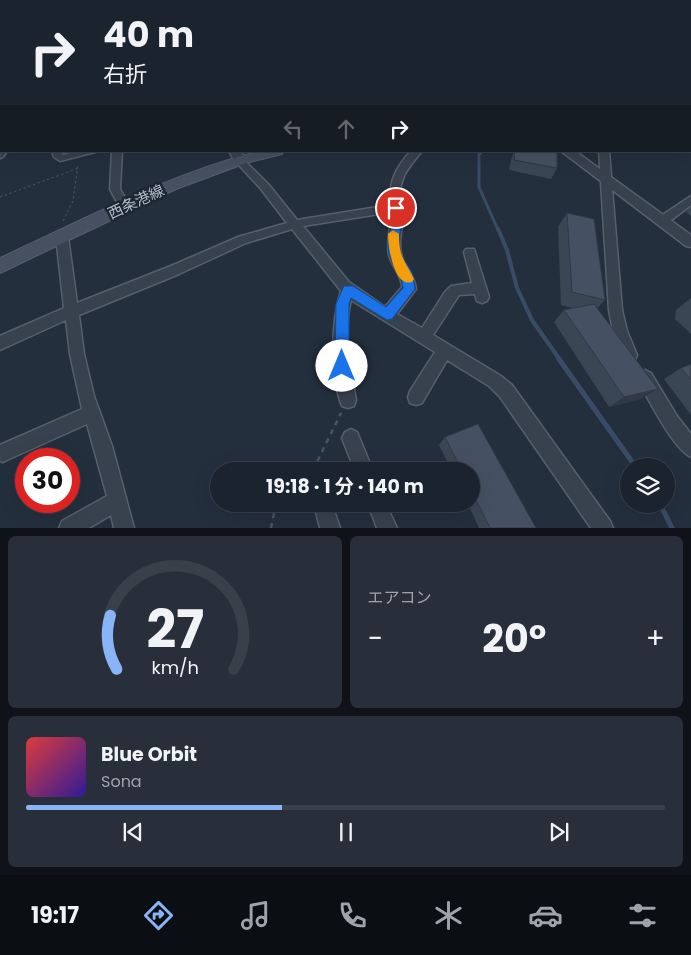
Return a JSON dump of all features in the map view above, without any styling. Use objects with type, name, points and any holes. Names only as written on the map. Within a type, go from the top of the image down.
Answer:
[{"type":"main road","name":"西条港線","points":[[0,266],[237,156],[269,152]]},
{"type":"street","points":[[57,152],[60,158],[89,152]]},
{"type":"street","points":[[117,152],[115,189],[125,207]]},
{"type":"street","points":[[568,152],[691,242]]},
{"type":"street","points":[[604,152],[615,315],[620,336],[671,422],[691,448]]},
{"type":"street","points":[[387,315],[409,289],[406,274],[396,261],[393,236],[398,214],[395,180],[399,170],[411,153]]},
{"type":"street","points":[[237,156],[265,187],[348,290],[495,380],[506,391],[603,528]]},
{"type":"street","points":[[662,220],[691,200]]},
{"type":"street","points":[[0,342],[238,242],[320,219],[396,208]]},
{"type":"street","points":[[62,237],[77,354],[124,528]]},
{"type":"street","points":[[424,337],[450,296],[456,290],[481,293],[470,252]]},
{"type":"street","points":[[348,290],[342,304],[342,366],[348,400]]},
{"type":"street","points":[[416,398],[445,350]]},
{"type":"street","points":[[3,453],[92,414]]},
{"type":"street","points":[[350,438],[360,462]]},
{"type":"street","points":[[69,528],[117,501]]},
{"type":"street","points":[[325,512],[330,528]]},
{"type":"street","points":[[380,512],[387,528]]},
{"type":"path","points":[[62,237],[60,228],[72,201],[79,168],[78,154]]},
{"type":"path","points":[[0,197],[79,168]]},
{"type":"path","points":[[317,462],[348,400]]},
{"type":"path","points":[[271,528],[274,512]]},
{"type":"building","points":[[515,152],[557,152],[557,168],[514,160]]},
{"type":"building","points":[[567,213],[594,219],[605,300],[572,292]]},
{"type":"building","points":[[594,304],[658,389],[624,397],[564,310]]},
{"type":"building","points":[[691,364],[691,380],[681,368]]},
{"type":"building","points":[[478,424],[536,528],[490,528],[480,508],[480,462],[458,462],[445,437]]},
{"type":"waterway","points":[[481,152],[479,155],[479,187],[498,230]]},
{"type":"waterway","points":[[498,229],[507,250],[517,288],[532,320],[560,360]]},
{"type":"waterway","points":[[559,359],[629,458]]},
{"type":"waterway","points":[[664,513],[672,528]]},
{"type":"slow traffic","points":[[393,234],[396,261],[408,279]]},
{"type":"route","points":[[342,366],[342,304],[348,290],[387,315],[409,289],[410,284],[406,274],[396,261],[394,249],[393,236],[398,214],[396,208]]}]
